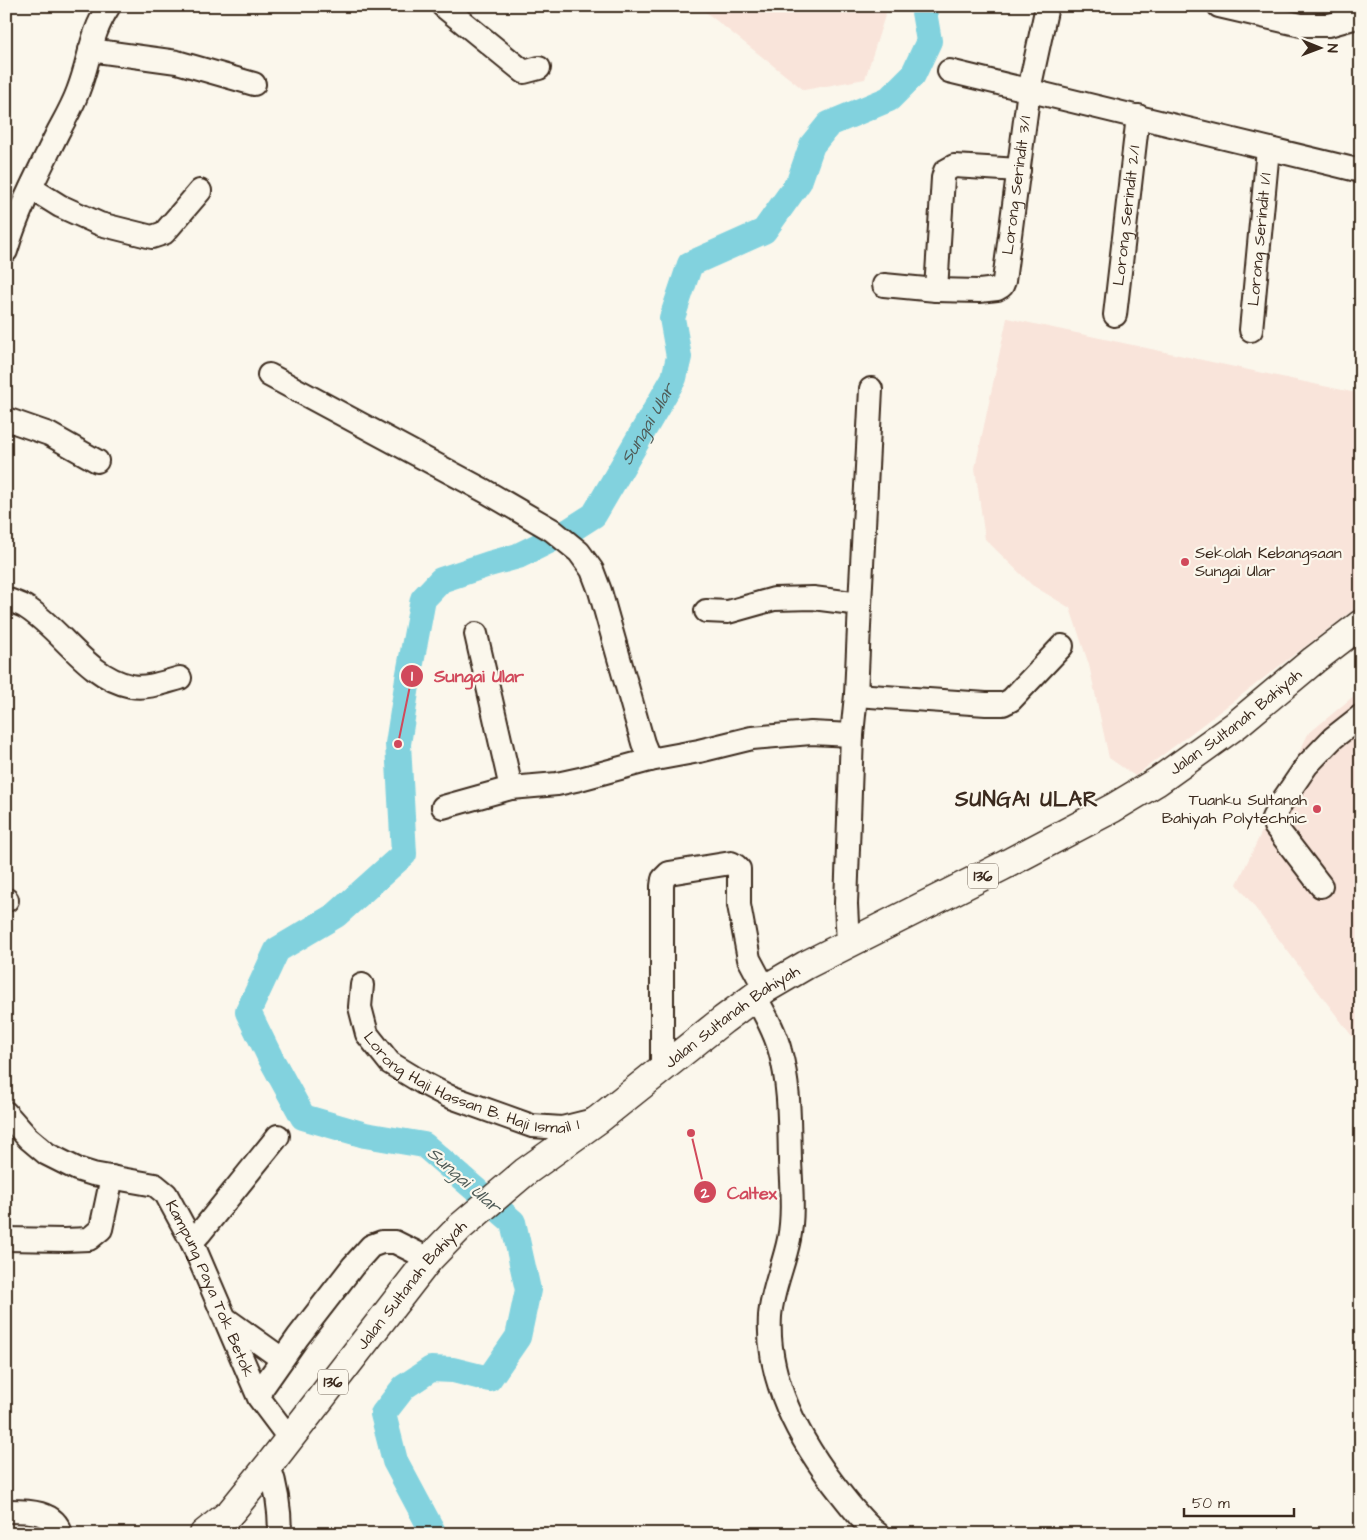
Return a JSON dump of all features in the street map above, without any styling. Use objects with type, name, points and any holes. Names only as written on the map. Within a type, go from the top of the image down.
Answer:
[{"type":"main road","name":"Jalan Sultanah Bahiyah","points":[[204,1534],[230,1513],[429,1258],[460,1227],[525,1172],[600,1119],[760,992],[848,944],[1001,868],[1114,808],[1150,786],[1236,725],[1314,660],[1361,624]]},
{"type":"street","points":[[6,251],[31,188],[78,92],[100,19],[109,6]]},
{"type":"street","points":[[443,6],[524,72],[539,68]]},
{"type":"street","name":"Lorong Serindit 3/1","points":[[936,290],[979,291],[997,289],[1002,286],[1004,281],[1029,90],[1047,6]]},
{"type":"street","points":[[1219,6],[1301,25],[1328,25],[1361,16]]},
{"type":"street","points":[[90,50],[178,62],[254,84]]},
{"type":"street","points":[[949,71],[1361,171]]},
{"type":"street","name":"Lorong Serindit 2/1","points":[[1115,316],[1138,116]]},
{"type":"street","name":"Lorong Serindit 1/1","points":[[1251,330],[1268,149]]},
{"type":"street","points":[[884,285],[936,290],[942,178],[945,171],[954,166],[1019,170]]},
{"type":"street","points":[[31,188],[60,206],[100,224],[152,237],[164,233],[200,191]]},
{"type":"street","points":[[269,375],[485,491],[552,530],[579,552],[592,570],[600,591],[643,743],[650,760]]},
{"type":"street","points":[[848,944],[846,904],[852,735],[856,695],[871,389]]},
{"type":"street","points":[[6,419],[49,434],[97,461]]},
{"type":"street","points":[[706,611],[728,612],[774,599],[813,598],[860,604]]},
{"type":"street","points":[[6,599],[27,608],[84,660],[110,678],[132,686],[153,685],[180,678]]},
{"type":"street","points":[[476,634],[510,788]]},
{"type":"street","points":[[856,695],[1003,704],[1011,700],[1062,646]]},
{"type":"street","points":[[1321,886],[1275,826],[1273,818],[1280,803],[1307,765],[1333,738],[1358,725]]},
{"type":"street","points":[[443,807],[510,788],[572,781],[650,760],[699,751],[752,738],[811,732],[852,735]]},
{"type":"street","points":[[662,1070],[662,886],[664,879],[669,873],[731,863],[739,869],[740,905],[749,958],[780,1050],[788,1093],[792,1209],[790,1238],[773,1297],[770,1316],[772,1354],[787,1405],[800,1434],[830,1480],[868,1526],[878,1534]]},
{"type":"street","name":"Lorong Haji Hassan B. Haji Ismail 1","points":[[362,984],[360,1006],[367,1034],[390,1063],[423,1083],[448,1096],[532,1126],[562,1128],[600,1119]]},
{"type":"street","name":"Kampung Paya Tok Betok","points":[[6,1113],[28,1138],[47,1154],[77,1169],[155,1184],[166,1194],[192,1242],[258,1394],[289,1438]]},
{"type":"street","points":[[192,1242],[278,1136]]},
{"type":"street","points":[[6,1239],[89,1239],[101,1229],[112,1177]]},
{"type":"street","points":[[258,1394],[282,1359],[353,1266],[371,1246],[382,1242],[395,1242],[429,1258]]},
{"type":"street","points":[[226,1319],[282,1359]]},
{"type":"street","points":[[269,1465],[276,1487],[280,1512],[280,1534]]},
{"type":"street","points":[[6,1511],[26,1511],[45,1516],[58,1524],[61,1534]]},
{"type":"shaded area","points":[[698,6],[888,6],[865,79],[804,90]]},
{"type":"shaded area","name":"Sekolah Kebangsaan Sungai Ular","points":[[1007,318],[1361,394],[1361,604],[1135,776],[1109,758],[1089,665],[1070,608],[1032,585],[985,539],[975,468]]},
{"type":"shaded area","name":"Tuanku Sultanah Bahiyah Polytechnic","points":[[1361,690],[1361,1048],[1237,884],[1308,734]]},
{"type":"waterway","name":"Sungai Ular","points":[[434,1534],[395,1461],[383,1414],[404,1387],[431,1369],[453,1370],[489,1379],[518,1337],[528,1290],[513,1222],[424,1145],[365,1135],[303,1117],[248,1012],[277,950],[336,915],[404,854],[398,744],[423,599],[441,580],[518,556],[569,531],[594,515],[674,378],[679,357],[672,318],[690,264],[764,231],[799,182],[812,145],[829,124],[889,99],[913,75],[929,41],[923,6]]},
{"type":"place","name":"Sekolah Kebangsaan Sungai Ular","points":[[1185,562]]},
{"type":"place","name":"Sungai Ular","points":[[398,744]]},
{"type":"place","name":"Tuanku Sultanah Bahiyah Polytechnic","points":[[1317,809]]},
{"type":"place","name":"Caltex","points":[[691,1133]]},
{"type":"district","name":"SUNGAI ULAR","points":[[1027,799]]}]
